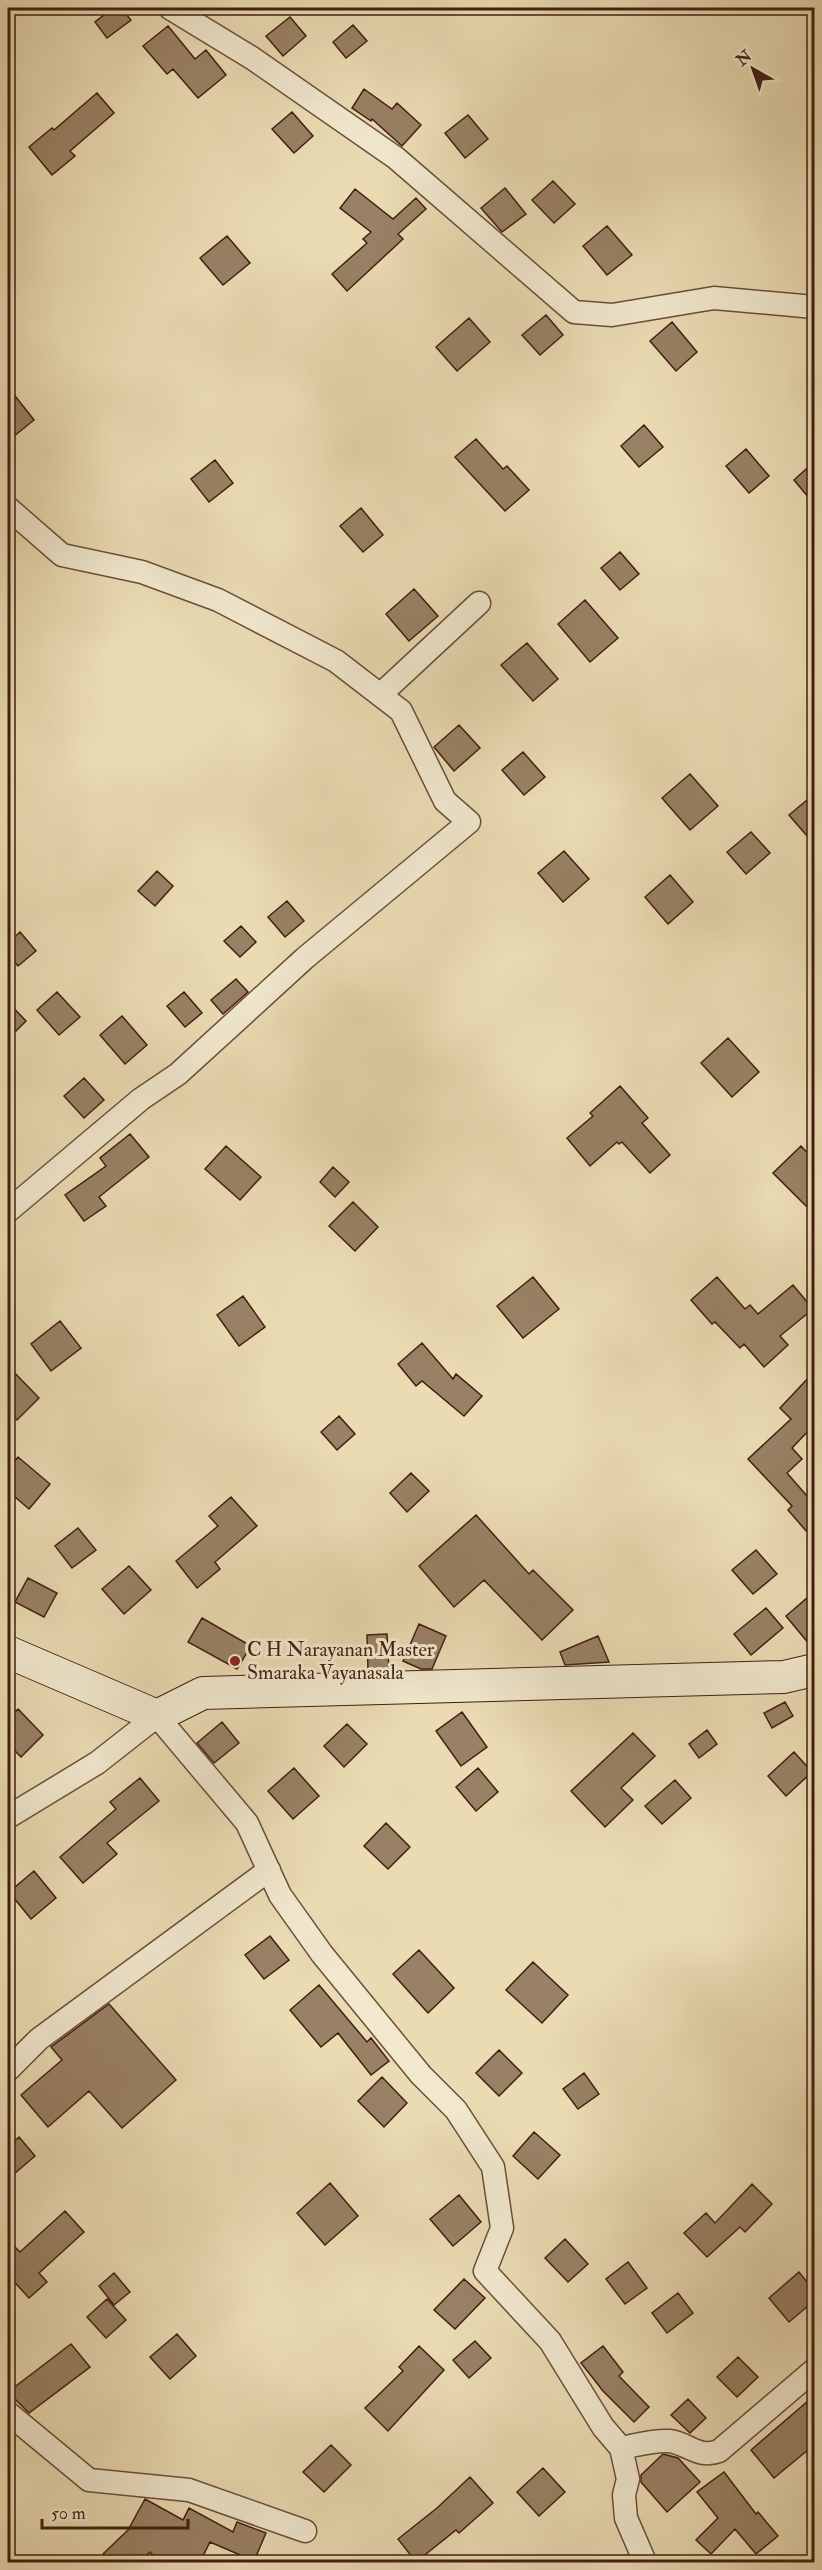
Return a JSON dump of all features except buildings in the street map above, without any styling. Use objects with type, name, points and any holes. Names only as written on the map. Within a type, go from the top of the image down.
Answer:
[{"type":"main road","points":[[8,1652],[157,1716],[203,1693],[784,1677],[814,1670]]},
{"type":"street","points":[[170,8],[252,58],[396,158],[574,312],[612,315],[714,298],[814,307]]},
{"type":"street","points":[[8,508],[62,555],[142,572],[218,600],[336,661],[400,711],[445,801],[469,822],[305,958],[178,1074],[141,1099],[8,1211]]},
{"type":"street","points":[[380,695],[479,603]]},
{"type":"street","points":[[8,1817],[97,1763],[157,1716],[247,1823],[280,1895],[322,1954],[421,2075],[456,2110],[493,2168],[502,2229],[485,2271],[549,2341],[603,2427],[621,2448],[628,2479],[624,2495],[626,2518],[645,2562]]},
{"type":"street","points":[[8,2070],[39,2039],[269,1870]]},
{"type":"street","points":[[621,2448],[670,2441],[697,2453],[708,2455],[718,2451],[814,2370]]},
{"type":"street","points":[[8,2413],[89,2480],[189,2490],[305,2531]]},
{"type":"place","name":"C H Narayanan Master Smaraka Vayanasala","points":[[235,1661]]}]
